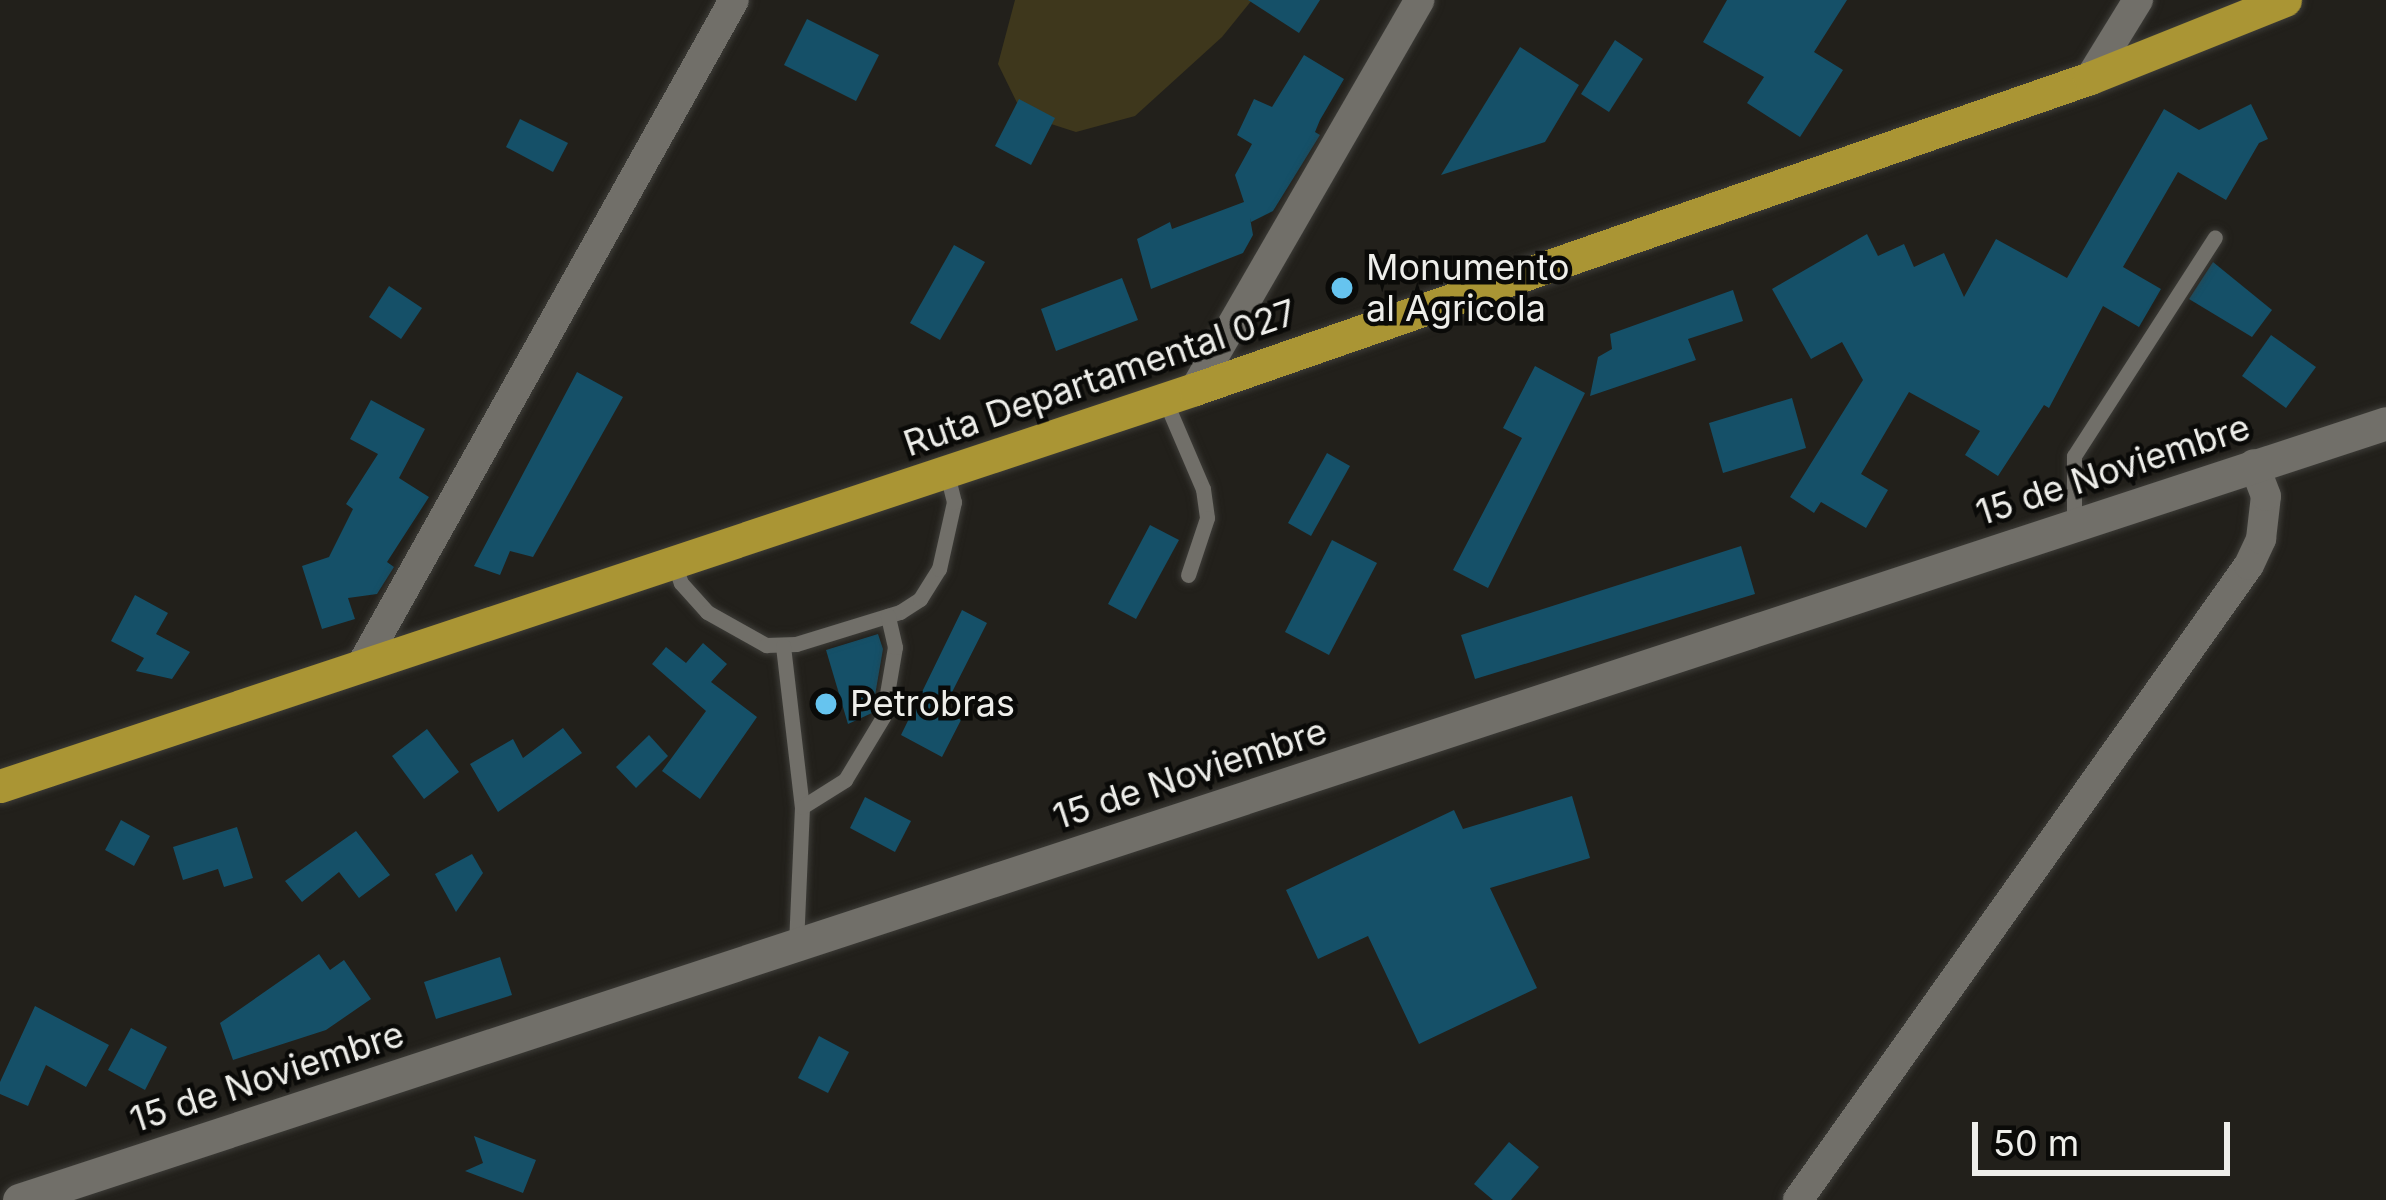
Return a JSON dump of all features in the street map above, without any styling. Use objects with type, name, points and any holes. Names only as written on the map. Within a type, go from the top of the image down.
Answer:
[{"type":"main road","name":"Ruta Departamental 027","points":[[0,786],[1180,393],[2090,78],[2285,0]]},
{"type":"street","points":[[361,666],[734,0]]},
{"type":"street","points":[[1180,393],[1420,0]]},
{"type":"street","points":[[2090,78],[2138,0]]},
{"type":"street","name":"15 de Noviembre","points":[[19,1200],[2386,423]]},
{"type":"street","points":[[1798,1200],[2249,566],[2261,539],[2266,496],[2254,464]]},
{"type":"lane","points":[[2074,524],[2074,456],[2215,237]]},
{"type":"lane","points":[[1180,393],[1208,518],[1188,575]]},
{"type":"lane","points":[[674,562],[681,584],[707,612],[746,637],[783,646],[888,616],[920,599],[939,569],[954,502],[946,471]]},
{"type":"lane","points":[[802,807],[845,780],[883,717],[895,647],[888,616]]},
{"type":"lane","points":[[783,646],[802,807],[796,944]]},
{"type":"shaded area","points":[[1015,0],[1252,0],[1222,37],[1135,116],[1076,132],[1023,115],[998,64]]},
{"type":"building","points":[[1248,0],[1320,0],[1299,33]]},
{"type":"building","points":[[1727,0],[1847,0],[1814,52],[1843,70],[1800,137],[1747,103],[1764,77],[1703,42]]},
{"type":"building","points":[[807,19],[879,55],[856,101],[784,65]]},
{"type":"building","points":[[1615,40],[1643,59],[1609,112],[1581,94]]},
{"type":"building","points":[[1520,47],[1579,85],[1545,142],[1441,175]]},
{"type":"building","points":[[1304,55],[1344,79],[1320,120],[1315,132],[1320,135],[1273,211],[1251,222],[1250,218],[1253,235],[1243,253],[1151,289],[1137,239],[1170,222],[1172,229],[1244,202],[1235,175],[1252,144],[1237,135],[1254,99],[1272,107]]},
{"type":"building","points":[[1019,99],[1055,118],[1031,165],[995,146]]},
{"type":"building","points":[[2251,104],[2268,139],[2259,143],[2226,200],[2178,172],[2123,267],[2161,289],[2139,327],[2103,306],[2049,408],[2044,405],[1998,476],[1965,455],[1980,431],[1909,392],[1861,474],[1888,490],[1866,528],[1821,502],[1814,513],[1790,497],[1863,380],[1842,342],[1811,359],[1772,289],[1867,234],[1878,256],[1904,244],[1914,267],[1944,253],[1964,297],[1996,239],[2067,278],[2164,109],[2199,130]]},
{"type":"building","points":[[520,119],[568,143],[553,172],[506,147]]},
{"type":"building","points":[[954,245],[985,262],[940,340],[910,323]]},
{"type":"building","points":[[2213,262],[2272,310],[2252,337],[2189,299]]},
{"type":"building","points":[[1122,278],[1138,320],[1056,351],[1041,309]]},
{"type":"building","points":[[389,286],[422,308],[401,339],[369,317]]},
{"type":"building","points":[[1733,290],[1743,321],[1688,339],[1696,360],[1590,396],[1598,357],[1612,349],[1610,334]]},
{"type":"building","points":[[2271,335],[2316,367],[2286,408],[2242,376]]},
{"type":"building","points":[[1535,366],[1585,393],[1488,588],[1453,570],[1522,438],[1503,428]]},
{"type":"building","points":[[577,372],[623,397],[533,557],[510,551],[500,575],[474,566]]},
{"type":"building","points":[[1792,398],[1806,448],[1723,473],[1709,423]]},
{"type":"building","points":[[371,400],[425,429],[399,478],[429,497],[387,562],[394,567],[377,594],[348,598],[355,619],[322,629],[302,566],[329,557],[353,509],[346,504],[378,454],[350,439]]},
{"type":"building","points":[[1327,453],[1350,466],[1311,536],[1288,523]]},
{"type":"building","points":[[1150,525],[1179,540],[1136,619],[1108,604]]},
{"type":"building","points":[[1332,540],[1377,563],[1329,655],[1285,632]]},
{"type":"building","points":[[1741,546],[1755,594],[1475,679],[1461,635]]},
{"type":"building","points":[[135,595],[168,613],[156,634],[190,652],[172,679],[136,671],[144,658],[111,641]]},
{"type":"building","points":[[962,610],[987,623],[943,710],[961,720],[942,757],[901,735]]},
{"type":"building","points":[[878,634],[883,649],[872,713],[848,724],[826,650]]},
{"type":"building","points":[[703,643],[727,664],[711,682],[757,717],[700,799],[662,771],[706,711],[652,664],[666,647],[686,663]]},
{"type":"building","points":[[563,728],[582,753],[498,812],[470,764],[513,739],[523,758]]},
{"type":"building","points":[[427,729],[459,772],[424,799],[392,756]]},
{"type":"building","points":[[649,735],[668,756],[636,788],[616,767]]},
{"type":"building","points":[[1572,796],[1590,858],[1490,888],[1537,988],[1419,1044],[1368,936],[1318,959],[1286,890],[1454,810],[1463,829]]},
{"type":"building","points":[[865,797],[911,821],[895,852],[850,828]]},
{"type":"building","points":[[121,820],[150,836],[134,866],[105,850]]},
{"type":"building","points":[[237,827],[253,878],[224,887],[218,869],[183,880],[173,847]]},
{"type":"building","points":[[356,831],[390,875],[359,898],[339,872],[302,902],[285,881]]},
{"type":"building","points":[[472,854],[483,873],[456,912],[435,874]]},
{"type":"building","points":[[319,954],[330,970],[344,960],[371,999],[326,1030],[233,1060],[220,1023]]},
{"type":"building","points":[[500,957],[512,995],[436,1019],[424,982]]},
{"type":"building","points":[[35,1006],[109,1045],[86,1087],[46,1065],[28,1106],[0,1094],[0,1082]]},
{"type":"building","points":[[131,1028],[167,1047],[145,1090],[108,1070]]},
{"type":"building","points":[[819,1036],[849,1052],[828,1093],[798,1078]]},
{"type":"building","points":[[474,1136],[536,1160],[523,1193],[465,1171],[483,1163]]},
{"type":"building","points":[[1509,1142],[1539,1167],[1511,1200],[1493,1200],[1474,1184]]},
{"type":"place","name":"Monumento al Agricola","points":[[1342,288]]},
{"type":"place","name":"Petrobras","points":[[826,704]]}]
